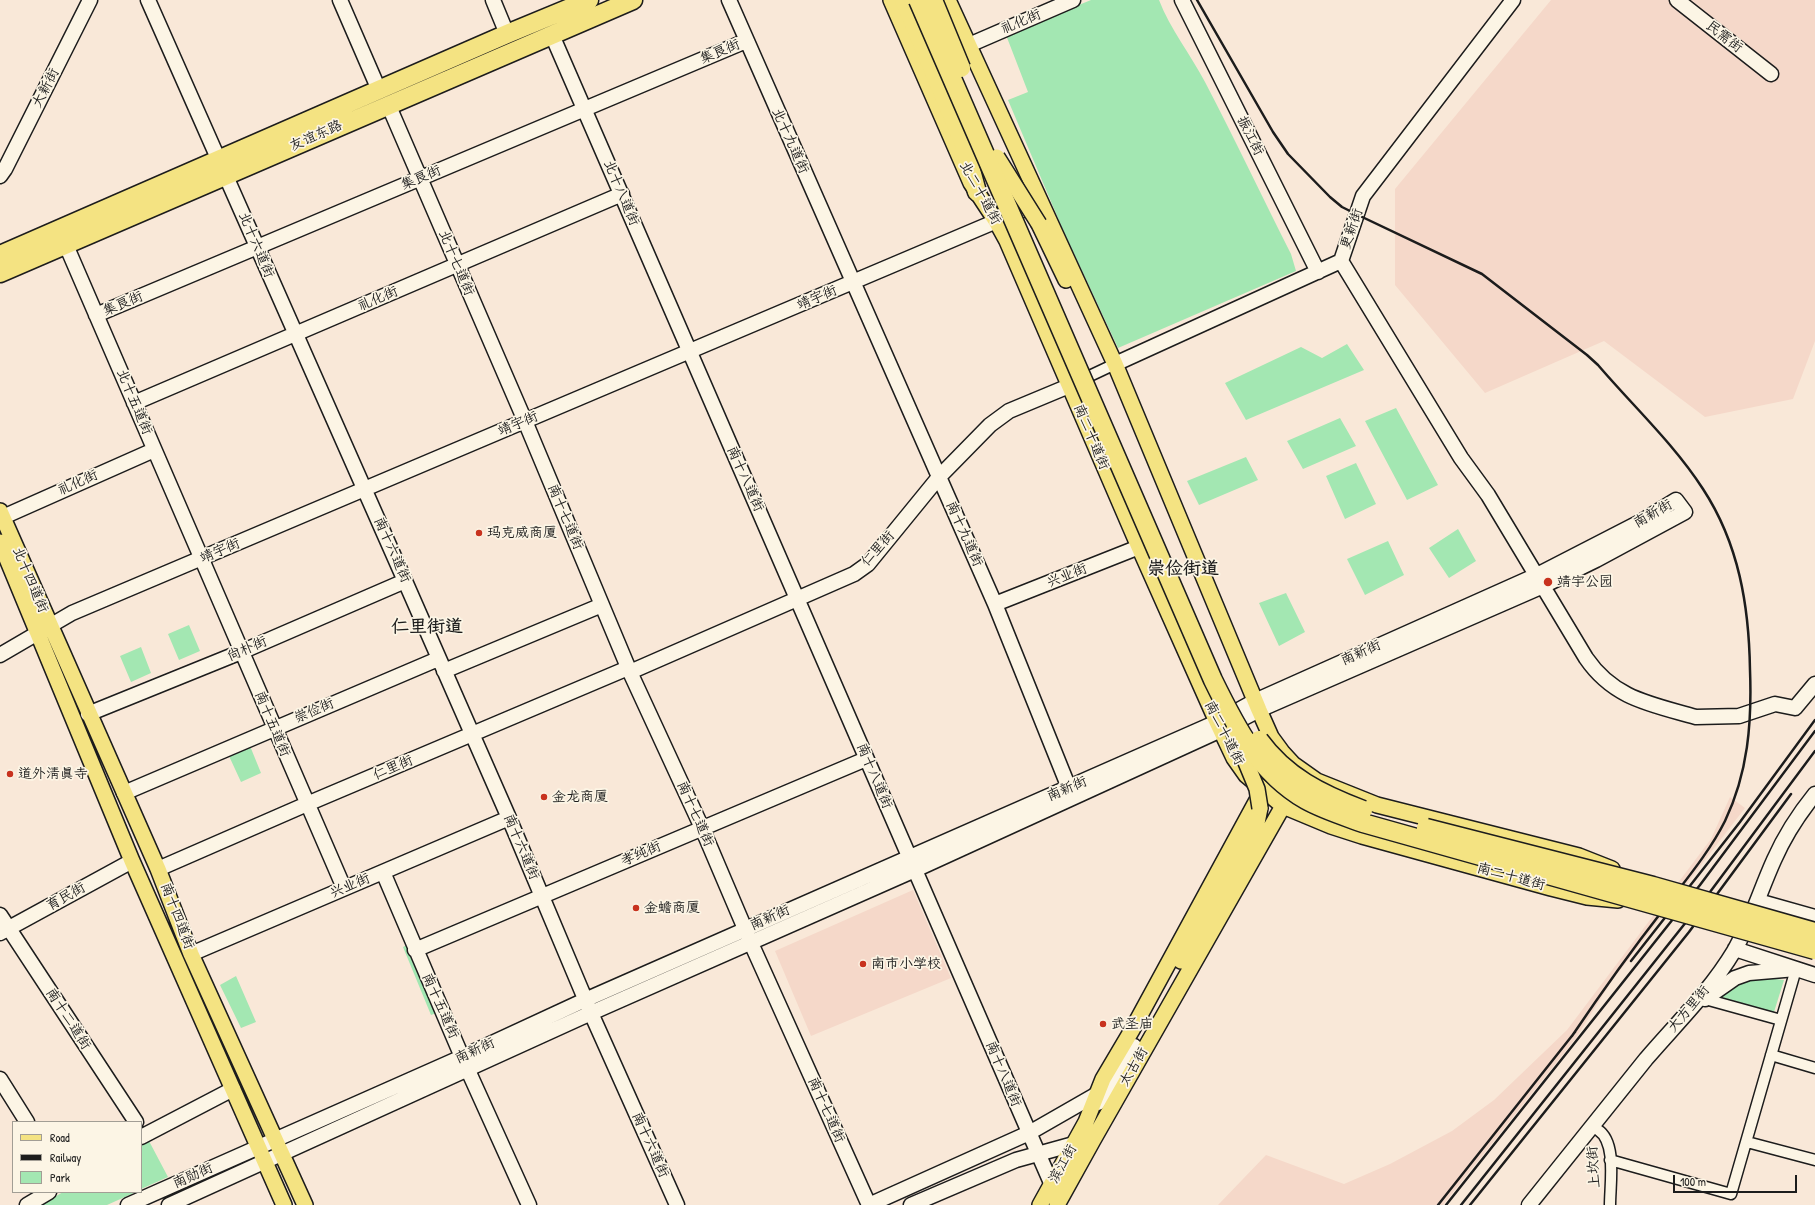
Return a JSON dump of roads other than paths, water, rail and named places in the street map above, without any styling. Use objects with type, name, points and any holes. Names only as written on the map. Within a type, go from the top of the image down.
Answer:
[{"type":"highway","name":"友谊东路","points":[[0,273],[226,175],[507,34],[589,0]]},
{"type":"highway","name":"友谊东路","points":[[0,255],[219,159],[552,34],[633,0]]},
{"type":"highway","points":[[904,0],[964,144],[977,192]]},
{"type":"highway","points":[[918,0],[1213,680],[1247,744],[1260,762],[1276,778],[1307,801],[1363,823],[1651,894],[1815,932]]},
{"type":"highway","points":[[933,0],[998,157],[1217,660],[1248,724],[1268,752],[1299,780],[1316,790],[1374,814],[1651,894],[1815,950]]},
{"type":"main road","name":"北二十道街","points":[[891,0],[972,183],[996,221],[1069,386]]},
{"type":"main road","points":[[948,0],[1041,202],[1217,608],[1271,737],[1293,764],[1317,781],[1376,805],[1579,856],[1651,894]]},
{"type":"main road","points":[[998,157],[1039,224],[1111,366]]},
{"type":"main road","name":"南二十道街","points":[[1069,386],[1139,548],[1234,758],[1246,775],[1262,790],[1282,806],[1331,826],[1362,836],[1551,888],[1587,897],[1651,894]]},
{"type":"main road","name":"北十四道街","points":[[1,514],[45,630]]},
{"type":"main road","name":"北十四道街","points":[[0,543],[45,630]]},
{"type":"main road","points":[[45,630],[132,861],[284,1205]]},
{"type":"main road","name":"南十四道街","points":[[45,630],[88,714],[124,792],[158,869],[191,954],[305,1205]]},
{"type":"main road","name":"太古街","points":[[1134,1046],[1256,828],[1260,808],[1257,789],[1213,680]]},
{"type":"main road","points":[[1262,790],[1293,764]]},
{"type":"main road","points":[[1282,806],[1317,781]]},
{"type":"main road","name":"太古街","points":[[1086,1122],[1103,1079],[1132,1030],[1262,790]]},
{"type":"main road","name":"太古街","points":[[1093,1140],[1282,806]]},
{"type":"main road","name":"滨江街","points":[[1040,1205],[1086,1122]]},
{"type":"main road","name":"滨江街","points":[[1058,1203],[1093,1140]]},
{"type":"street","name":"大新街","points":[[2,169],[90,0]]},
{"type":"street","name":"北十六道街","points":[[148,0],[365,490]]},
{"type":"street","name":"北十七道街","points":[[340,0],[420,178],[525,421]]},
{"type":"street","points":[[493,0],[507,34]]},
{"type":"street","name":"北十九道街","points":[[729,0],[854,282]]},
{"type":"street","name":"礼化街","points":[[969,45],[1073,0]]},
{"type":"street","name":"振江街","points":[[1182,0],[1318,272]]},
{"type":"street","name":"更新街","points":[[1111,366],[1318,272],[1342,257],[1363,196],[1513,0]]},
{"type":"street","name":"民需街","points":[[1678,0],[1771,74]]},
{"type":"street","name":"北十八道街","points":[[552,34],[689,351]]},
{"type":"street","name":"集良街","points":[[96,315],[746,41]]},
{"type":"street","name":"礼化街","points":[[134,403],[622,194]]},
{"type":"street","name":"靖宇街","points":[[0,655],[72,614],[1041,202]]},
{"type":"street","name":"北十五道街","points":[[66,245],[202,559]]},
{"type":"street","points":[[1342,257],[1468,456],[1508,512],[1591,666],[1608,683],[1628,696],[1696,717],[1739,716],[1775,704],[1795,708],[1815,684]]},
{"type":"street","name":"南十九道街","points":[[854,282],[995,604],[1069,788]]},
{"type":"street","name":"南十八道街","points":[[689,351],[1052,1184],[1058,1203]]},
{"type":"street","points":[[1069,386],[1111,366]]},
{"type":"street","name":"仁里街","points":[[158,869],[307,804],[798,599],[854,574],[868,564],[939,477],[990,424],[1009,411],[1069,386]]},
{"type":"street","name":"南十七道街","points":[[525,421],[629,670],[702,828],[751,943],[869,1205]]},
{"type":"street","name":"礼化街","points":[[1,514],[154,450]]},
{"type":"street","name":"南十六道街","points":[[365,490],[509,818],[585,1000],[677,1205]]},
{"type":"street","name":"南新街","points":[[259,1147],[591,1013],[915,870],[1219,726],[1257,705],[1544,579],[1602,557],[1685,512],[1676,500],[1544,579]]},
{"type":"street","name":"兴业街","points":[[995,604],[1139,548]]},
{"type":"street","name":"南十五道街","points":[[202,559],[344,888]]},
{"type":"street","name":"尚朴街","points":[[88,714],[241,652],[405,581]]},
{"type":"street","name":"崇俭街","points":[[124,792],[274,728],[602,605]]},
{"type":"street","name":"南新街","points":[[265,1162],[465,1063],[585,1000],[909,856],[1219,726]]},
{"type":"street","name":"孝纯街","points":[[415,950],[866,759]]},
{"type":"street","name":"大方里街","points":[[1538,1205],[1727,971],[1750,921],[1773,861],[1795,818],[1815,794]]},
{"type":"street","name":"大方里街","points":[[1529,1205],[1646,1059],[1714,980],[1737,950],[1765,903],[1791,842],[1804,819],[1815,806]]},
{"type":"street","name":"兴业街","points":[[191,954],[509,818]]},
{"type":"street","name":"育民街","points":[[4,931],[132,861]]},
{"type":"street","name":"南十五道街","points":[[383,872],[415,950],[529,1205]]},
{"type":"street","points":[[1765,903],[1815,917]]},
{"type":"street","name":"南十二道街","points":[[0,915],[4,931],[135,1121]]},
{"type":"street","points":[[1737,950],[1815,975]]},
{"type":"street","points":[[1705,998],[1735,978],[1749,973],[1796,969]]},
{"type":"street","points":[[1610,1160],[1731,1194],[1796,969]]},
{"type":"street","points":[[1705,998],[1781,1020]]},
{"type":"street","name":"太古街","points":[[1086,1122],[1134,1046]]},
{"type":"street","points":[[1771,1055],[1815,1068]]},
{"type":"street","points":[[0,1079],[26,1121]]},
{"type":"street","points":[[142,1134],[233,1089]]},
{"type":"street","points":[[869,1205],[1029,1133],[1097,1094]]},
{"type":"street","name":"上坎街","points":[[1598,1130],[1604,1134],[1609,1144],[1610,1205]]},
{"type":"street","points":[[911,1205],[1016,1160],[1093,1140]]},
{"type":"street","points":[[1747,1142],[1815,1160]]},
{"type":"street","name":"南勋街","points":[[128,1205],[259,1147]]},
{"type":"street","name":"南勋街","points":[[169,1205],[265,1162]]},
{"type":"street","points":[[27,1205],[47,1193]]},
{"type":"railway","points":[[1197,0],[1273,132],[1288,154],[1330,197],[1342,207],[1482,274],[1587,355],[1598,365],[1653,426],[1692,472],[1715,510],[1725,531],[1740,576],[1749,646],[1749,728],[1744,766],[1739,785],[1725,821],[1712,844],[1605,988],[1572,1036]]},
{"type":"railway","points":[[1631,961],[1740,822],[1815,720]]},
{"type":"railway","points":[[1446,1205],[1700,885],[1815,731]]},
{"type":"railway","points":[[1461,1205],[1710,892],[1815,751]]},
{"type":"railway","points":[[1470,1205],[1689,932],[1791,794]]},
{"type":"railway","points":[[1438,1205],[1575,1032]]},
{"type":"place","name":"玛克威商厦","points":[[479,533]]},
{"type":"place","name":"靖宇公园","points":[[1548,582]]},
{"type":"place","name":"道外清真寺","points":[[10,774]]},
{"type":"place","name":"金龙商厦","points":[[544,797]]},
{"type":"place","name":"金蟾商厦","points":[[636,908]]},
{"type":"place","name":"南市小学校","points":[[863,964]]},
{"type":"place","name":"武圣庙","points":[[1103,1024]]},
{"type":"district","name":"崇俭街道","points":[[1183,569]]},
{"type":"district","name":"仁里街道","points":[[427,627]]}]
